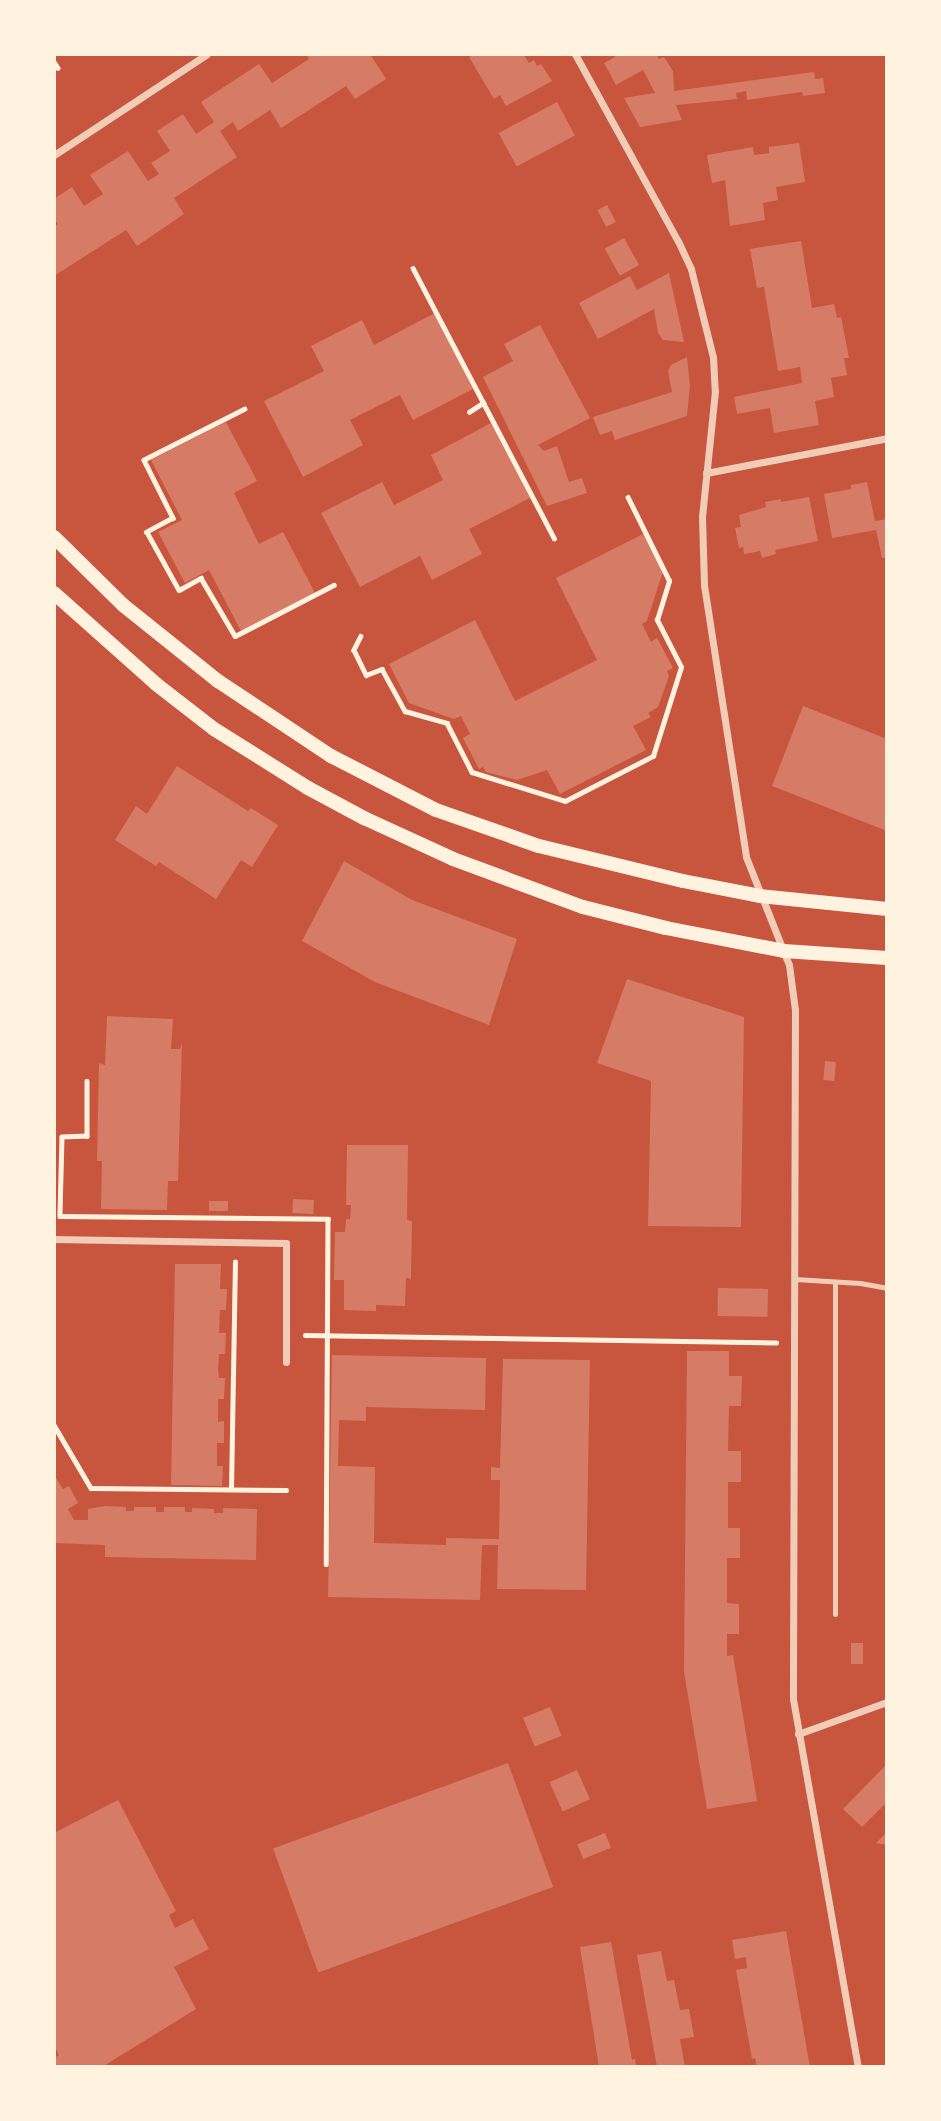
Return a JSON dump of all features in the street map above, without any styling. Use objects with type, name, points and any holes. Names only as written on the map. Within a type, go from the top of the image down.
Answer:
[{"type":"main road","points":[[54,537],[133,613],[218,681],[319,749],[382,784],[477,827],[539,846],[683,881],[760,896],[887,909]]},
{"type":"main road","points":[[54,593],[156,684],[214,729],[365,818],[453,859],[583,907],[666,928],[784,951],[887,958]]},
{"type":"street","points":[[54,155],[207,54]]},
{"type":"street","points":[[575,54],[691,269],[713,357],[715,391],[701,550],[704,585],[746,857],[784,951],[795,1010],[791,1662],[798,1734],[858,2067]]},
{"type":"street","points":[[706,473],[887,438]]},
{"type":"street","points":[[54,1239],[286,1243],[286,1362]]},
{"type":"street","points":[[798,1734],[887,1702]]},
{"type":"lane","points":[[795,1279],[887,1288]]},
{"type":"lane","points":[[835,1282],[835,1614]]},
{"type":"path","points":[[54,62],[58,68]]},
{"type":"path","points":[[413,268],[554,538]]},
{"type":"path","points":[[470,412],[483,403]]},
{"type":"path","points":[[245,409],[144,460],[173,518],[147,532],[179,590],[201,578],[235,636],[334,585]]},
{"type":"path","points":[[361,636],[354,650],[366,675],[382,669],[405,711],[447,723],[472,772],[565,801],[653,756],[681,667],[657,620],[669,581],[628,498]]},
{"type":"path","points":[[87,1081],[87,1136],[62,1137],[60,1216],[328,1219],[326,1564]]},
{"type":"path","points":[[231,1489],[236,1242]]},
{"type":"path","points":[[286,1335],[794,1342]]},
{"type":"path","points":[[54,1425],[91,1488],[286,1490]]},
{"type":"building","points":[[306,54],[370,54],[386,79],[355,99],[346,86],[281,128],[270,110],[238,131],[233,122],[220,131],[237,157],[174,198],[184,214],[137,246],[126,230],[54,276],[54,227],[58,224],[54,219],[54,199],[72,187],[84,206],[103,194],[90,175],[128,151],[148,181],[159,174],[151,163],[170,151],[157,131],[183,114],[196,134],[214,122],[201,102],[259,64],[272,83],[309,59]]},
{"type":"building","points":[[474,54],[523,54],[529,63],[534,60],[537,66],[541,64],[552,81],[506,106],[500,95],[494,99],[469,57]]},
{"type":"building","points":[[614,54],[656,54],[659,59],[664,57],[673,71],[674,91],[814,72],[815,79],[823,78],[825,93],[803,96],[802,92],[747,100],[746,91],[736,93],[737,99],[676,105],[682,120],[640,127],[624,98],[655,93],[643,70],[616,85],[604,63],[615,57]]},
{"type":"building","points":[[557,102],[575,136],[517,167],[499,133]]},
{"type":"building","points":[[799,143],[805,182],[776,187],[778,200],[763,203],[765,220],[730,226],[725,180],[712,183],[707,155],[753,147],[754,155],[769,153],[769,147]]},
{"type":"building","points":[[607,205],[616,222],[606,227],[597,210]]},
{"type":"building","points":[[624,238],[639,265],[620,276],[605,249]]},
{"type":"building","points":[[801,241],[812,308],[834,304],[837,318],[841,317],[849,358],[844,358],[847,375],[831,378],[834,397],[815,401],[819,425],[774,433],[770,408],[737,414],[734,397],[802,383],[800,367],[778,371],[764,287],[757,288],[750,249]]},
{"type":"building","points":[[669,273],[684,342],[663,340],[658,333],[654,309],[598,339],[579,303],[630,276],[637,290]]},
{"type":"building","points":[[435,313],[473,389],[413,420],[400,395],[350,420],[363,445],[303,477],[264,401],[324,371],[311,346],[362,320],[374,345]]},
{"type":"building","points":[[540,325],[590,418],[538,445],[544,451],[557,446],[569,482],[582,478],[587,493],[547,506],[483,377],[513,361],[504,344]]},
{"type":"building","points":[[687,357],[690,386],[687,416],[615,440],[612,431],[600,435],[593,417],[672,392],[668,371],[671,365]]},
{"type":"building","points":[[226,422],[257,481],[234,493],[259,544],[283,532],[315,593],[241,631],[209,570],[185,583],[158,532],[182,520],[151,460]]},
{"type":"building","points":[[491,423],[530,498],[469,529],[482,554],[432,580],[420,556],[360,587],[321,513],[382,482],[394,505],[443,480],[431,455]]},
{"type":"building","points":[[867,482],[875,521],[887,519],[887,557],[882,558],[876,530],[832,538],[824,494],[851,489],[851,485]]},
{"type":"building","points":[[809,497],[818,541],[775,550],[776,554],[762,558],[760,551],[744,554],[743,547],[739,548],[735,528],[741,527],[739,515],[766,507],[765,502]]},
{"type":"building","points":[[643,534],[663,571],[647,621],[642,624],[651,642],[657,638],[673,668],[667,671],[669,676],[658,707],[648,713],[651,717],[633,726],[646,750],[560,794],[547,770],[517,780],[486,772],[483,767],[479,769],[463,738],[470,734],[461,716],[454,719],[409,703],[389,664],[475,620],[515,701],[597,660],[556,578]]},
{"type":"building","points":[[803,706],[887,739],[887,831],[772,786]]},
{"type":"building","points":[[177,766],[248,811],[251,808],[278,825],[252,867],[241,860],[216,899],[159,862],[156,866],[115,840],[136,806],[147,814]]},
{"type":"building","points":[[344,861],[412,900],[517,939],[489,1025],[375,982],[302,941]]},
{"type":"building","points":[[627,979],[744,1017],[741,1227],[648,1226],[651,1081],[597,1063]]},
{"type":"building","points":[[107,1016],[173,1019],[171,1049],[180,1049],[182,1043],[178,1181],[168,1181],[167,1210],[101,1209],[102,1161],[97,1161],[99,1063],[105,1065]]},
{"type":"building","points":[[825,1061],[836,1062],[834,1081],[823,1080]]},
{"type":"building","points":[[347,1145],[408,1145],[407,1220],[412,1221],[411,1279],[406,1278],[405,1306],[376,1305],[376,1311],[344,1310],[344,1280],[334,1280],[335,1232],[345,1232],[346,1219],[350,1219],[351,1205],[346,1205]]},
{"type":"building","points":[[293,1199],[314,1200],[313,1214],[292,1213]]},
{"type":"building","points":[[209,1201],[228,1201],[228,1211],[209,1211]]},
{"type":"building","points":[[175,1264],[221,1264],[220,1289],[227,1289],[226,1310],[220,1310],[219,1333],[226,1333],[225,1354],[219,1354],[218,1371],[219,1378],[225,1378],[224,1399],[218,1399],[218,1422],[224,1421],[224,1443],[217,1443],[217,1466],[223,1466],[222,1486],[171,1485]]},
{"type":"building","points":[[718,1288],[768,1289],[768,1317],[718,1316]]},
{"type":"building","points":[[687,1351],[729,1351],[729,1376],[742,1376],[741,1406],[729,1406],[728,1451],[741,1451],[741,1482],[728,1482],[728,1528],[740,1528],[740,1558],[727,1558],[727,1603],[739,1604],[739,1634],[727,1634],[727,1656],[733,1655],[757,1801],[707,1809],[684,1672]]},
{"type":"building","points":[[332,1355],[486,1358],[485,1410],[366,1407],[366,1421],[339,1420],[338,1466],[375,1467],[374,1543],[446,1545],[446,1538],[499,1539],[500,1480],[491,1480],[491,1467],[500,1468],[503,1359],[590,1360],[586,1590],[497,1589],[498,1545],[482,1545],[480,1600],[328,1597]]},
{"type":"building","points":[[54,1475],[63,1489],[69,1486],[78,1503],[68,1509],[74,1520],[88,1520],[88,1509],[105,1506],[126,1507],[126,1511],[134,1511],[134,1507],[156,1507],[156,1512],[164,1512],[164,1507],[185,1507],[185,1512],[192,1512],[192,1508],[214,1509],[214,1513],[223,1513],[223,1508],[257,1509],[256,1560],[105,1557],[105,1545],[54,1543]]},
{"type":"building","points":[[851,1643],[863,1643],[863,1664],[851,1664]]},
{"type":"building","points":[[550,1707],[562,1736],[535,1747],[523,1718]]},
{"type":"building","points":[[508,1763],[553,1887],[318,1973],[273,1849]]},
{"type":"building","points":[[887,1764],[887,1802],[862,1827],[843,1809]]},
{"type":"building","points":[[577,1770],[590,1799],[563,1811],[550,1782]]},
{"type":"building","points":[[118,1800],[176,1911],[169,1915],[175,1928],[193,1919],[209,1949],[174,1967],[196,2009],[102,2067],[54,2067],[54,2058],[59,2055],[54,2045],[54,1833]]},
{"type":"building","points":[[887,1832],[887,1845],[876,1843]]},
{"type":"building","points":[[605,1833],[611,1848],[583,1859],[577,1844]]},
{"type":"building","points":[[786,1931],[810,2067],[757,2067],[755,2058],[752,2059],[736,1970],[747,1968],[746,1957],[735,1959],[732,1940]]},
{"type":"building","points":[[611,1942],[632,2060],[635,2059],[636,2067],[599,2067],[580,1947]]},
{"type":"building","points":[[661,1951],[667,1981],[674,1980],[680,2010],[689,2009],[694,2037],[680,2039],[685,2067],[657,2067],[637,1955]]}]
